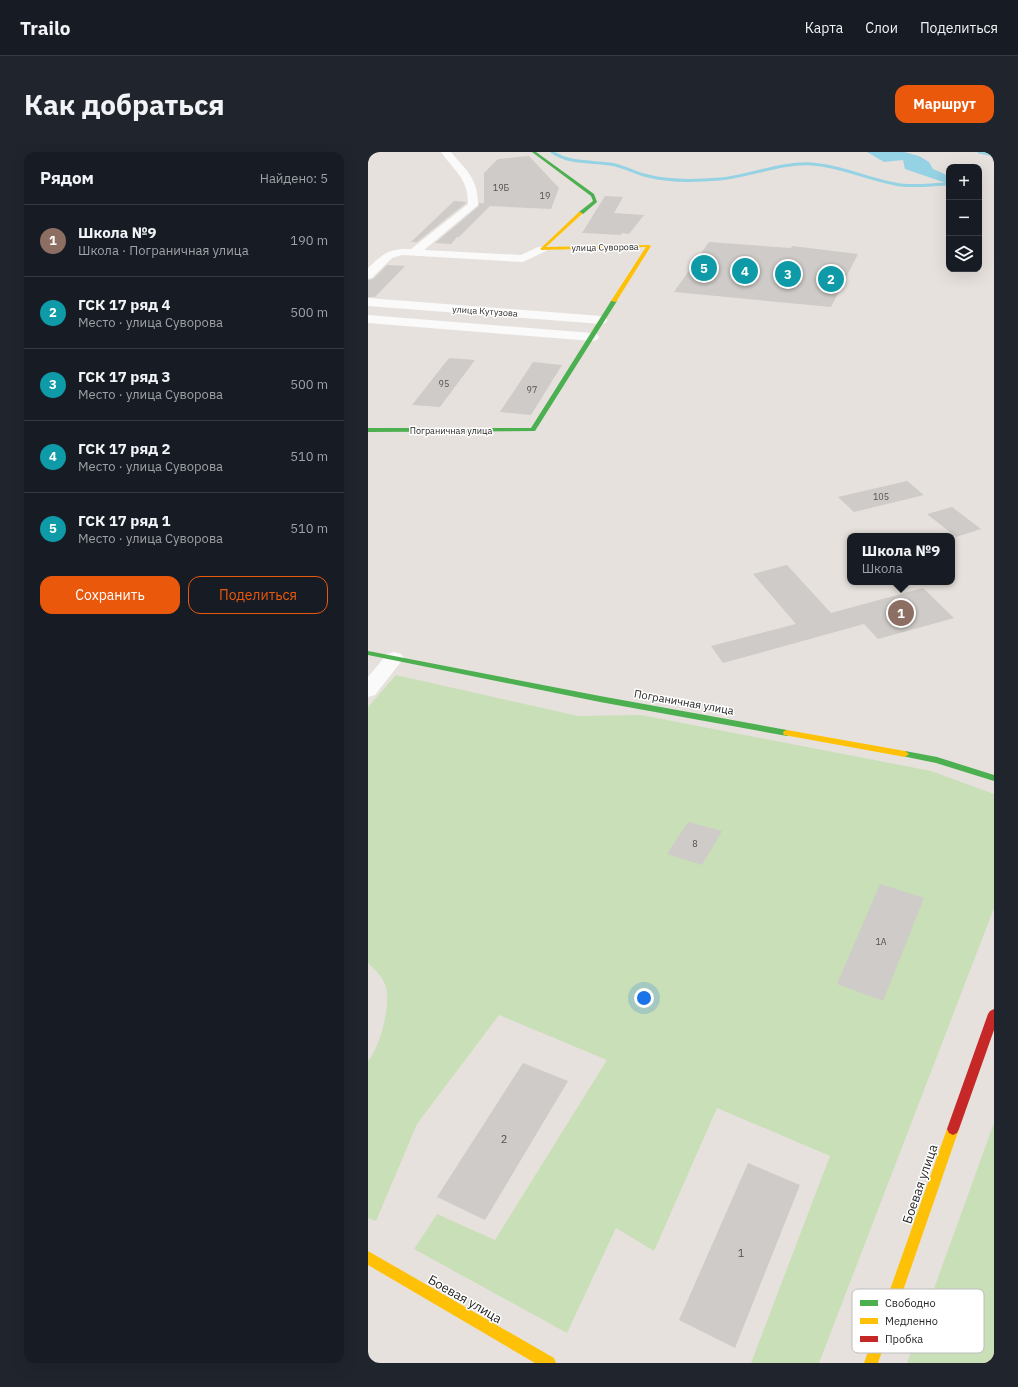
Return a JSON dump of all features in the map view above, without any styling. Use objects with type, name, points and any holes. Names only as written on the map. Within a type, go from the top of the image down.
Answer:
[{"type":"street","points":[[414,252],[473,205],[473,194],[470,182],[446,152]]},
{"type":"street","name":"улица Суворова","points":[[534,152],[593,195],[595,201],[542,249]]},
{"type":"street","name":"улица Суворова","points":[[533,430],[592,337],[601,320],[627,284],[649,246],[542,249]]},
{"type":"street","points":[[368,275],[388,255],[402,252],[523,259],[542,249]]},
{"type":"street","name":"улица Кутузова","points":[[368,302],[601,320]]},
{"type":"street","name":"улица Кутузова","points":[[368,319],[592,337]]},
{"type":"street","name":"Пограничная улица","points":[[368,430],[533,430]]},
{"type":"street","name":"Пограничная улица","points":[[368,653],[615,701],[937,760],[994,778]]},
{"type":"street","points":[[368,690],[394,658]]},
{"type":"street","name":"Боевая улица","points":[[897,1289],[994,1014]]},
{"type":"street","name":"Боевая улица","points":[[368,1258],[549,1363]]},
{"type":"street","name":"Боевая улица","points":[[871,1363],[875,1353]]},
{"type":"green space","points":[[396,675],[578,716],[641,715],[931,771],[994,794],[994,908],[819,1363],[751,1363],[830,1156],[717,1108],[654,1251],[616,1228],[567,1333],[414,1249],[437,1214],[495,1240],[607,1060],[499,1015],[417,1124],[376,1221],[368,1218],[368,1061],[377,1046],[380,1037],[386,1015],[387,995],[383,980],[368,963],[368,707]]},
{"type":"green space","points":[[994,1123],[994,1363],[907,1363],[911,1353],[984,1353],[984,1289],[934,1289]]},
{"type":"water","points":[[867,152],[904,152],[919,156],[929,162],[933,169],[946,175],[946,183],[905,169],[903,160],[884,162]]},
{"type":"building","points":[[529,156],[559,188],[551,209],[490,206],[451,244],[435,243],[479,206],[479,203],[484,203],[484,173],[498,159]]},
{"type":"building","points":[[605,196],[623,197],[614,213],[644,215],[629,234],[582,233]]},
{"type":"building","points":[[454,201],[466,203],[417,242],[411,242]]},
{"type":"building","points":[[709,242],[791,248],[792,246],[858,254],[831,307],[674,292]]},
{"type":"building","points":[[387,265],[405,266],[375,297],[368,297],[368,280],[373,279]]},
{"type":"building","points":[[449,358],[475,360],[440,407],[412,405]]},
{"type":"building","points":[[533,362],[562,365],[531,415],[500,412]]},
{"type":"building","points":[[907,481],[924,495],[854,512],[838,497]]},
{"type":"building","points":[[952,507],[981,529],[956,537],[955,533],[951,533],[927,514]]},
{"type":"building","points":[[787,565],[831,613],[923,588],[954,618],[878,639],[864,624],[723,663],[711,646],[796,624],[753,574]]},
{"type":"building","points":[[688,822],[722,831],[702,865],[667,854]]},
{"type":"building","points":[[880,884],[924,898],[883,1001],[837,984]]},
{"type":"building","points":[[523,1063],[568,1081],[485,1220],[437,1197]]},
{"type":"building","points":[[748,1163],[800,1185],[735,1348],[679,1320]]},
{"type":"waterway","points":[[552,152],[566,159],[615,165],[648,176],[675,180],[693,181],[720,179],[789,165],[812,164],[833,167],[885,182],[902,185],[915,186],[946,184]]},
{"type":"waterway","points":[[979,152],[994,155]]},
{"type":"traffic: fast","points":[[534,152],[593,195],[595,201],[581,213]]},
{"type":"traffic: fast","points":[[368,430],[533,430],[614,301]]},
{"type":"traffic: fast","points":[[368,653],[600,699],[787,733]]},
{"type":"traffic: fast","points":[[905,754],[937,760],[994,778]]},
{"type":"traffic: slow","points":[[581,213],[542,249],[649,246],[614,301]]},
{"type":"traffic: slow","points":[[787,733],[905,754]]},
{"type":"traffic: slow","points":[[897,1289],[953,1129]]},
{"type":"traffic: slow","points":[[368,1258],[549,1363]]},
{"type":"traffic: slow","points":[[871,1363],[875,1353]]},
{"type":"traffic: jam","points":[[953,1129],[994,1014]]},
{"type":"place","name":"ГСК 17 ряд 1","points":[[704,268]]},
{"type":"place","name":"ГСК 17 ряд 2","points":[[745,271]]},
{"type":"place","name":"ГСК 17 ряд 3","points":[[788,274]]},
{"type":"place","name":"ГСК 17 ряд 4","points":[[831,279]]},
{"type":"place","name":"Школа №9","points":[[901,613]]}]
